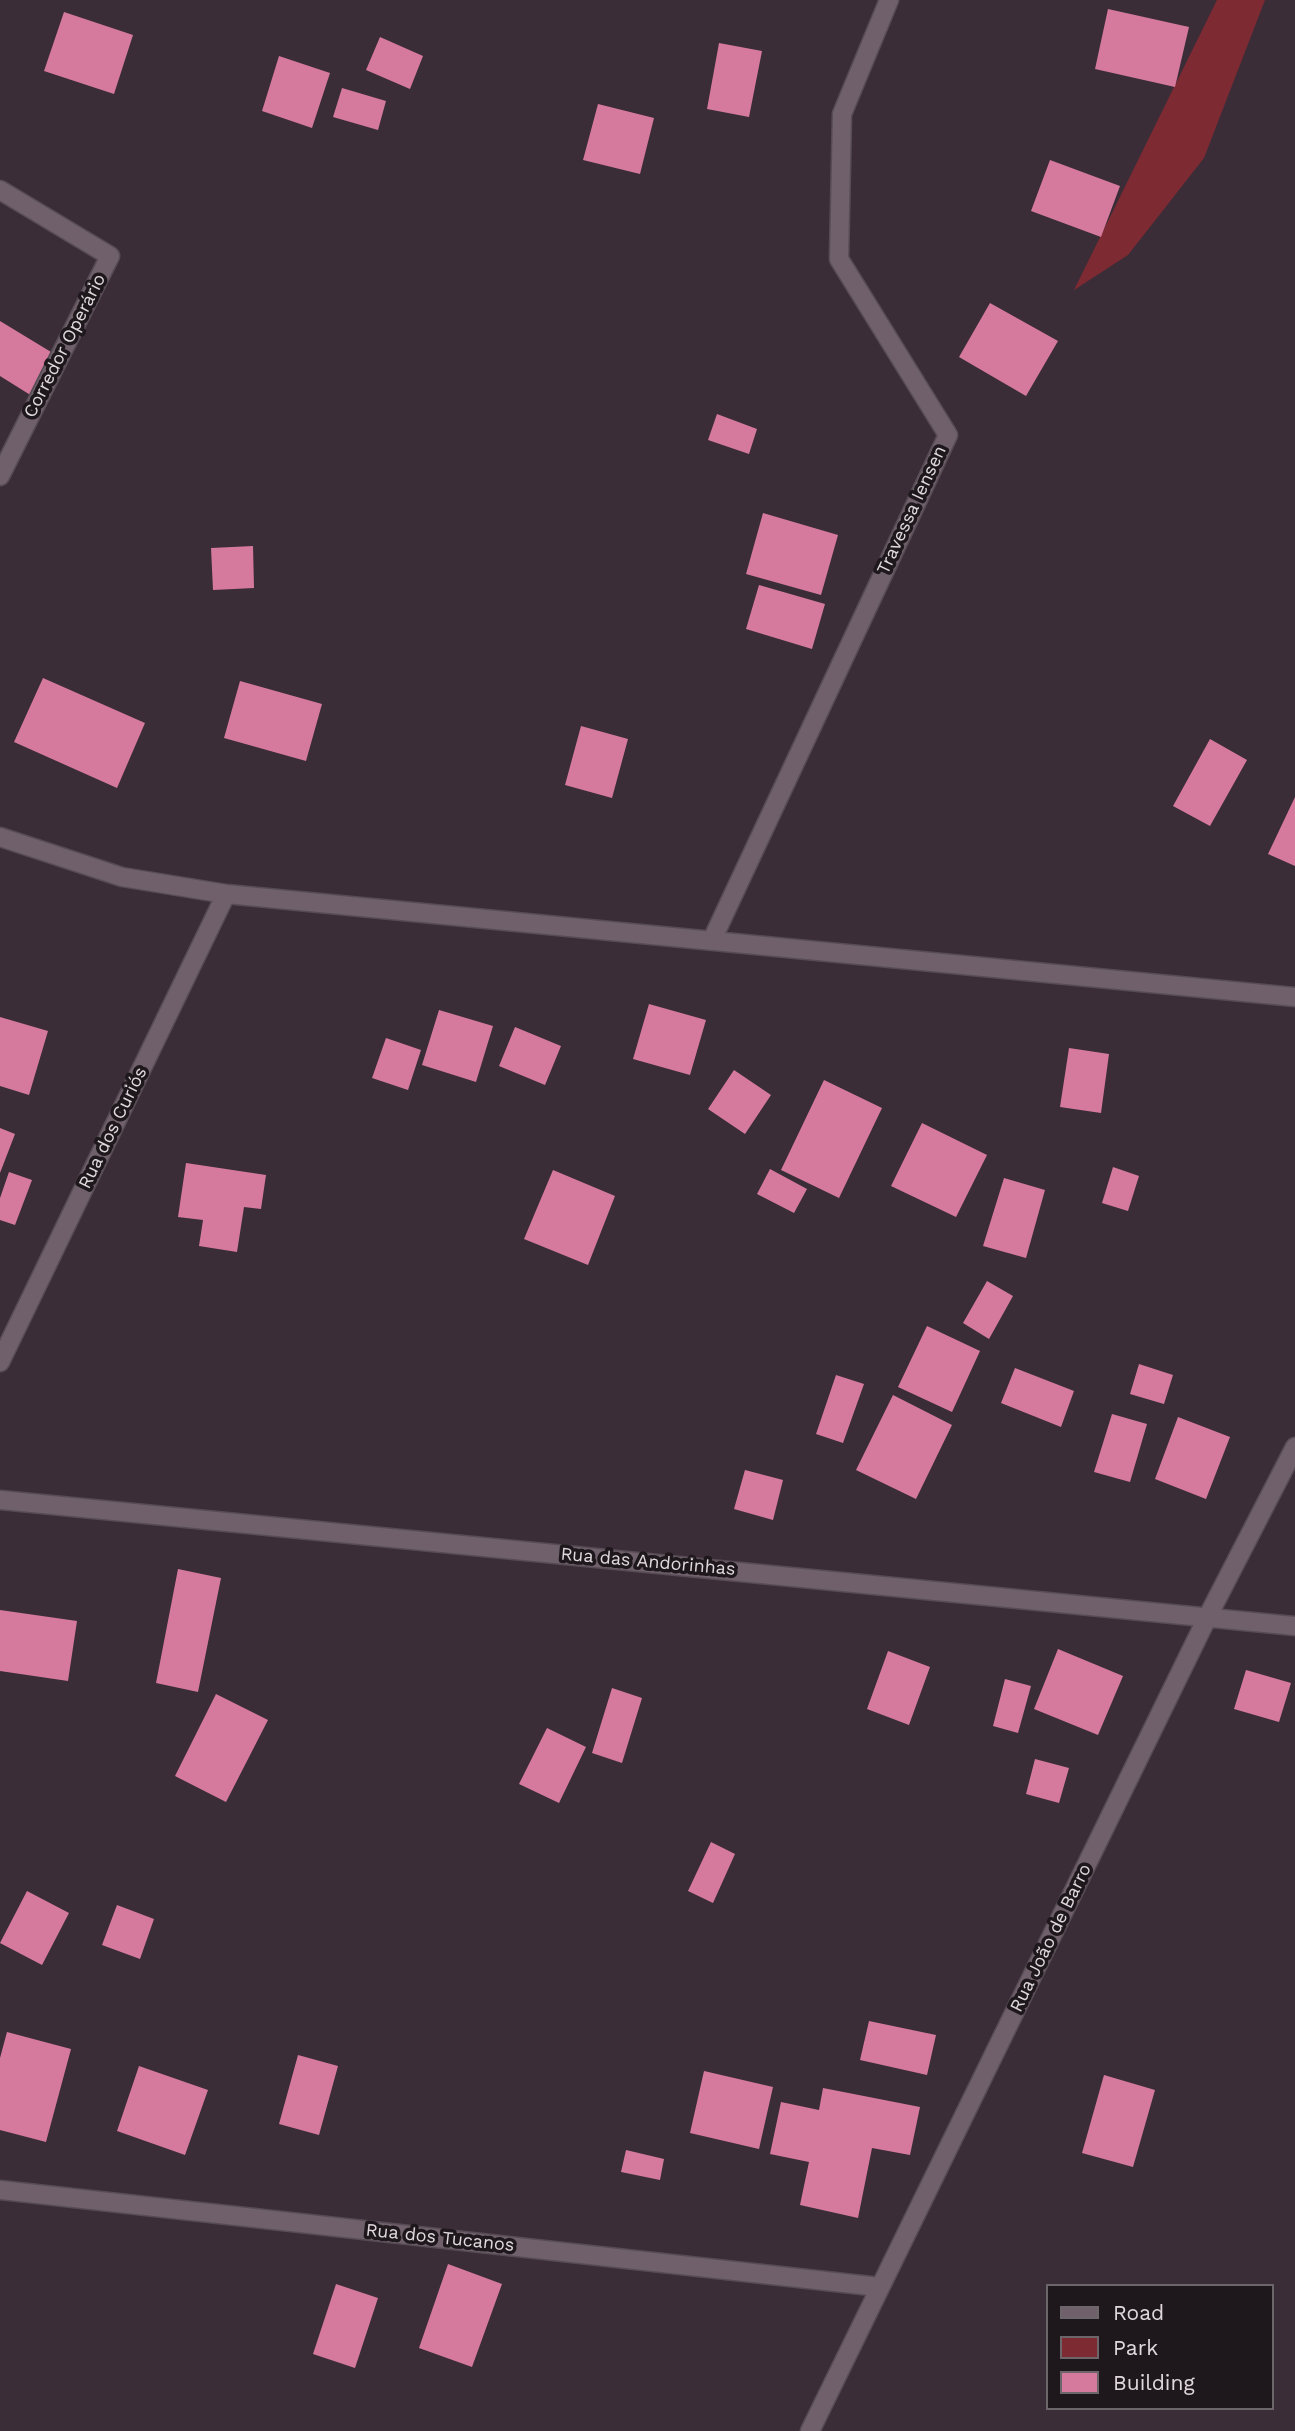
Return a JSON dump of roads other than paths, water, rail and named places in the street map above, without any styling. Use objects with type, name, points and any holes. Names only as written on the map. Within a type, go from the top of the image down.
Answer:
[{"type":"street","name":"Travessa Iensen","points":[[712,940],[948,435],[839,259],[842,114],[889,0]]},
{"type":"street","name":"Corredor Operário","points":[[0,190],[110,256],[0,476]]},
{"type":"street","points":[[0,837],[122,877],[226,894],[1295,997]]},
{"type":"street","name":"Rua dos Curiós","points":[[0,1362],[226,894]]},
{"type":"street","name":"Rua João de Barro","points":[[810,2431],[1209,1616],[1295,1447]]},
{"type":"street","name":"Rua das Andorinhas","points":[[0,1500],[1295,1626]]},
{"type":"street","name":"Rua dos Tucanos","points":[[0,2189],[880,2287]]}]
